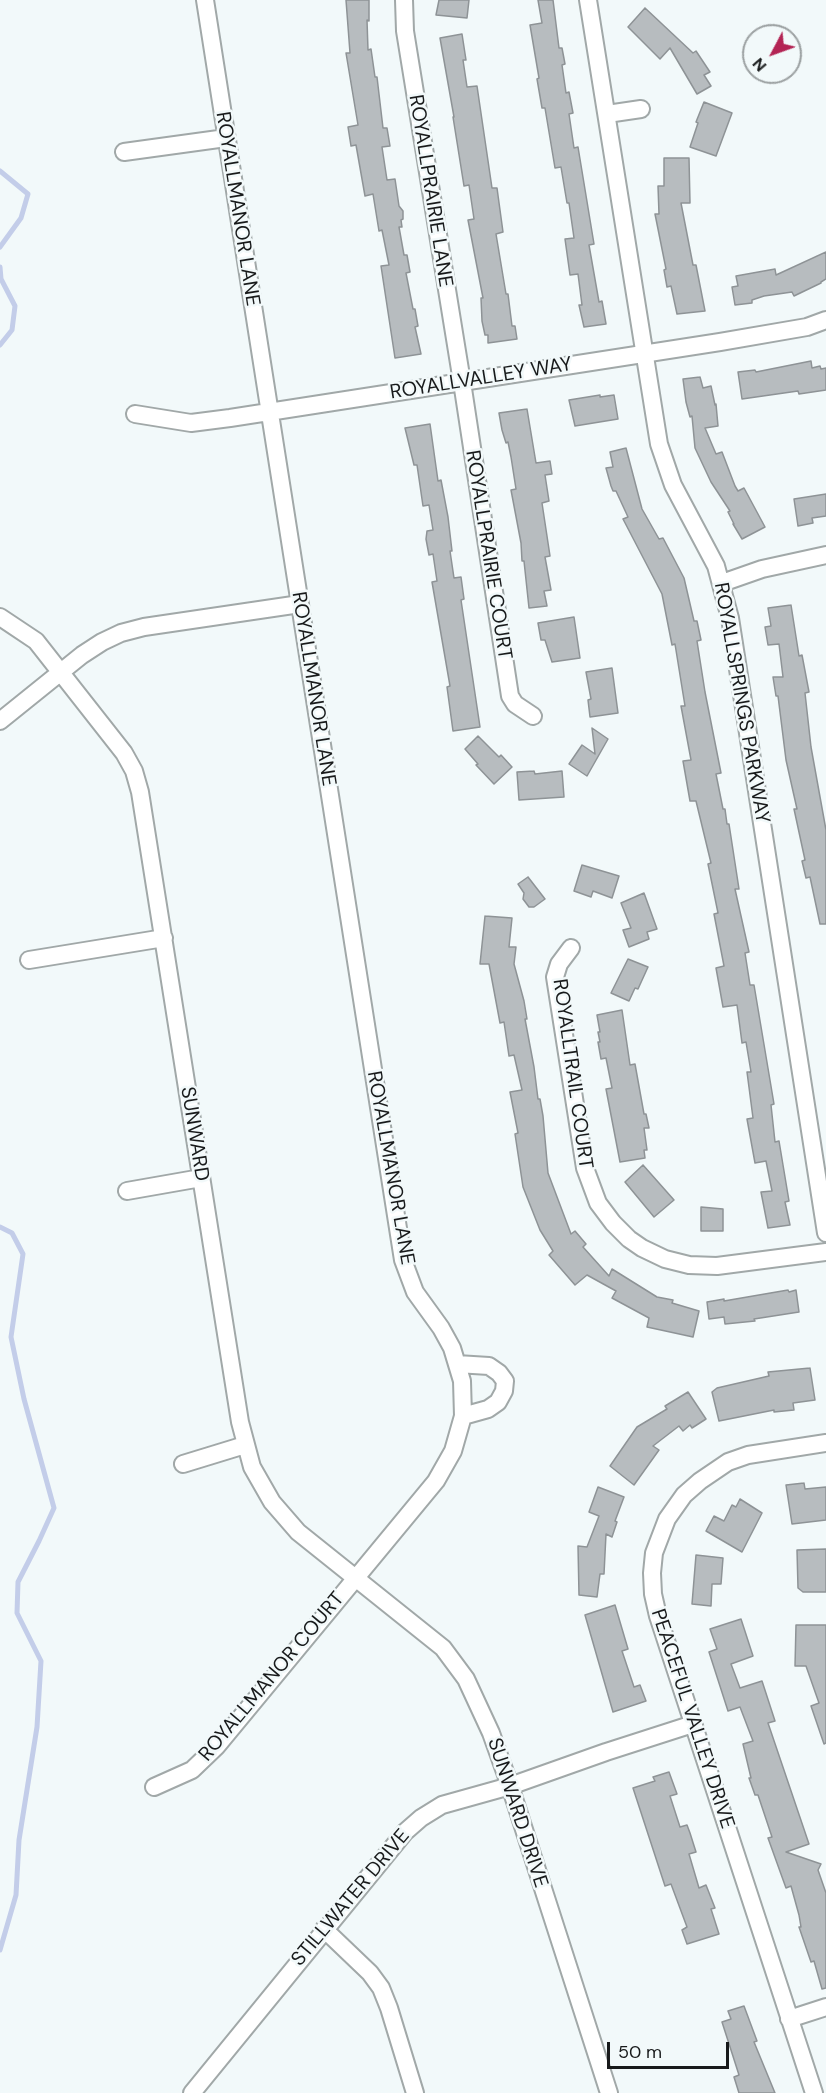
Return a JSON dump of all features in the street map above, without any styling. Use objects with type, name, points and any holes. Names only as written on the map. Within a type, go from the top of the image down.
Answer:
[{"type":"street","name":"ROYALLMANOR LANE","points":[[205,0],[403,1260],[415,1292],[447,1338],[462,1381],[463,1416],[458,1440],[442,1471],[354,1578]]},
{"type":"street","name":"ROYALLPRAIRIE LANE","points":[[404,0],[405,31],[462,382]]},
{"type":"street","name":"ROYALLSPRINGS PARKWAY","points":[[588,0],[646,353],[658,444],[667,473],[707,546],[722,584],[736,655],[826,1233]]},
{"type":"street","points":[[607,114],[641,109]]},
{"type":"street","points":[[124,152],[226,138]]},
{"type":"street","name":"ROYALLVALLEY WAY","points":[[135,414],[191,423],[269,413],[798,328],[826,320]]},
{"type":"street","name":"ROYALLPRAIRIE COURT","points":[[462,382],[510,696],[515,704],[533,716]]},
{"type":"street","points":[[722,584],[762,569],[826,555]]},
{"type":"street","points":[[0,721],[82,655],[121,633],[144,627],[300,604]]},
{"type":"street","name":"SUNWARD","points":[[0,617],[36,641],[124,753],[134,771],[140,792],[245,1445],[261,1486],[285,1518],[298,1532],[354,1578]]},
{"type":"street","points":[[29,960],[164,938]]},
{"type":"street","name":"ROYALLTRAIL COURT","points":[[571,948],[559,964],[555,977],[556,986],[585,1168],[598,1203],[613,1223],[642,1248],[664,1259],[689,1265],[717,1266],[826,1252]]},
{"type":"street","points":[[127,1191],[201,1178]]},
{"type":"street","points":[[457,1364],[489,1366],[499,1373],[505,1382],[504,1391],[498,1402],[488,1409],[463,1416]]},
{"type":"street","name":"PEACEFUL VALLEY DRIVE","points":[[814,2093],[658,1616],[653,1594],[653,1561],[664,1526],[677,1503],[692,1487],[728,1462],[748,1455],[826,1443]]},
{"type":"street","points":[[183,1464],[245,1445]]},
{"type":"street","name":"SUNWARD DRIVE","points":[[354,1578],[442,1648],[466,1679],[491,1733],[510,1786],[609,2093]]},
{"type":"street","name":"ROYALLMANOR COURT","points":[[154,1787],[183,1776],[210,1754],[354,1578]]},
{"type":"street","name":"STILLWATER DRIVE","points":[[192,2093],[324,1929],[405,1832],[421,1818],[442,1805],[510,1786],[693,1724]]},
{"type":"street","points":[[324,1929],[370,1973],[381,1988],[415,2093]]},
{"type":"street","points":[[789,2019],[826,2007]]},
{"type":"building","points":[[346,0],[369,0],[368,50],[371,49],[383,128],[387,128],[390,146],[382,147],[387,180],[395,179],[399,206],[403,211],[402,227],[399,227],[410,272],[406,273],[413,309],[415,309],[418,326],[415,327],[421,354],[395,358],[381,266],[389,265],[382,230],[379,231],[373,194],[365,196],[356,145],[351,146],[348,127],[358,125],[346,53],[350,53]]},
{"type":"building","points":[[439,0],[469,0],[467,18],[436,15]]},
{"type":"building","points":[[538,0],[553,0],[559,48],[562,48],[565,64],[562,65],[566,93],[569,92],[573,113],[569,114],[574,148],[578,147],[594,244],[589,245],[599,302],[602,301],[606,324],[584,327],[579,305],[582,305],[578,274],[570,275],[565,239],[574,238],[569,203],[567,203],[561,167],[555,168],[545,108],[542,108],[530,25],[542,23]]},
{"type":"building","points":[[645,8],[693,53],[696,51],[710,72],[704,75],[711,86],[697,94],[670,48],[660,59],[628,27]]},
{"type":"building","points":[[462,34],[467,87],[477,86],[492,188],[497,188],[503,232],[496,234],[512,326],[515,326],[517,339],[488,343],[488,335],[485,335],[482,321],[481,298],[483,298],[468,220],[474,219],[469,185],[464,186],[440,38]]},
{"type":"building","points":[[704,102],[732,113],[716,156],[690,147]]},
{"type":"building","points":[[664,158],[689,158],[690,203],[681,203],[705,311],[677,314],[671,286],[667,287],[664,270],[666,269],[655,214],[659,214],[658,186],[664,186]]},
{"type":"building","points":[[826,252],[826,279],[821,283],[794,296],[792,292],[764,296],[752,300],[752,303],[735,305],[732,287],[738,286],[736,276],[775,269],[776,275]]},
{"type":"building","points":[[811,361],[812,368],[820,366],[821,369],[826,368],[826,390],[799,394],[798,391],[742,399],[738,372],[755,370],[756,372]]},
{"type":"building","points":[[700,377],[703,388],[711,386],[716,404],[718,426],[705,428],[716,454],[722,452],[735,486],[738,491],[744,488],[765,527],[742,539],[733,524],[728,512],[730,511],[711,482],[695,448],[692,416],[690,417],[686,402],[683,379]]},
{"type":"building","points":[[600,395],[600,397],[614,395],[618,419],[575,426],[569,400]]},
{"type":"building","points":[[527,409],[536,463],[550,461],[552,474],[545,475],[549,501],[542,503],[550,556],[545,557],[551,590],[544,591],[547,606],[529,608],[524,561],[522,561],[511,490],[516,489],[508,442],[506,443],[499,413]]},
{"type":"building","points":[[430,424],[438,481],[441,480],[448,517],[454,578],[461,577],[464,599],[461,600],[480,727],[453,731],[447,687],[450,686],[432,582],[437,581],[433,554],[429,555],[426,539],[427,531],[433,530],[429,505],[423,506],[417,465],[414,465],[405,428]]},
{"type":"building","points":[[626,448],[642,509],[659,539],[663,538],[684,578],[694,621],[697,621],[701,640],[697,641],[705,692],[721,773],[716,774],[723,809],[725,809],[727,824],[729,824],[739,889],[735,889],[749,952],[745,953],[750,985],[754,985],[774,1104],[771,1105],[775,1142],[779,1141],[789,1201],[785,1202],[790,1225],[768,1228],[761,1192],[772,1191],[766,1161],[755,1163],[747,1119],[753,1118],[747,1072],[751,1072],[746,1042],[742,1043],[737,1005],[723,1007],[716,968],[724,966],[714,914],[718,913],[708,864],[711,863],[696,801],[690,801],[683,761],[691,760],[681,706],[685,706],[675,644],[672,645],[662,594],[623,519],[628,517],[616,491],[613,491],[606,468],[613,467],[610,452]]},
{"type":"building","points":[[826,494],[826,516],[812,518],[813,523],[798,526],[794,499]]},
{"type":"building","points":[[791,605],[799,656],[802,655],[809,692],[805,693],[811,747],[826,830],[826,924],[820,924],[810,877],[806,878],[802,861],[805,860],[794,809],[797,809],[786,760],[778,696],[776,696],[773,677],[783,677],[779,644],[768,645],[765,627],[771,626],[768,608]]},
{"type":"building","points":[[574,617],[580,658],[552,662],[545,640],[541,640],[538,623]]},
{"type":"building","points":[[612,668],[618,713],[590,717],[588,700],[591,699],[586,672]]},
{"type":"building","points":[[592,728],[608,739],[587,776],[569,764],[582,745],[595,754]]},
{"type":"building","points":[[478,736],[512,767],[494,784],[465,749]]},
{"type":"building","points":[[534,771],[535,774],[562,771],[564,797],[519,800],[517,772]]},
{"type":"building","points":[[582,865],[619,876],[612,898],[593,891],[591,897],[574,891]]},
{"type":"building","points":[[528,877],[545,899],[534,907],[529,907],[523,899],[524,893],[518,884]]},
{"type":"building","points":[[644,893],[657,929],[647,932],[649,939],[629,947],[623,930],[631,928],[621,903]]},
{"type":"building","points":[[485,916],[512,918],[509,947],[516,947],[514,964],[524,1001],[538,1099],[540,1099],[543,1116],[548,1173],[571,1234],[575,1231],[586,1244],[583,1247],[609,1276],[612,1269],[657,1297],[673,1300],[672,1303],[699,1311],[693,1337],[647,1327],[649,1318],[612,1298],[616,1291],[587,1275],[575,1285],[549,1255],[553,1251],[540,1230],[523,1187],[515,1134],[518,1133],[510,1092],[522,1090],[514,1055],[509,1056],[504,1022],[500,1023],[489,964],[480,964]]},
{"type":"building","points":[[628,959],[648,967],[638,989],[635,988],[629,1001],[611,993]]},
{"type":"building","points":[[622,1010],[630,1065],[635,1064],[644,1114],[646,1114],[649,1128],[644,1128],[647,1150],[644,1150],[645,1158],[620,1162],[606,1089],[612,1088],[606,1058],[601,1059],[597,1015]]},
{"type":"building","points":[[643,1165],[674,1200],[654,1217],[625,1182]]},
{"type":"building","points":[[701,1207],[723,1209],[723,1231],[701,1231]]},
{"type":"building","points":[[788,1290],[789,1292],[796,1290],[799,1312],[754,1319],[755,1321],[725,1324],[724,1317],[709,1319],[707,1302]]},
{"type":"building","points":[[810,1368],[815,1400],[793,1403],[794,1410],[774,1412],[774,1410],[719,1421],[712,1392],[717,1388],[769,1376],[768,1372]]},
{"type":"building","points":[[688,1392],[706,1419],[692,1428],[690,1425],[683,1431],[679,1426],[653,1446],[659,1450],[634,1485],[610,1466],[637,1427],[667,1409],[665,1406]]},
{"type":"building","points":[[804,1483],[805,1489],[826,1487],[826,1520],[792,1524],[786,1485]]},
{"type":"building","points":[[598,1487],[624,1497],[612,1537],[606,1534],[604,1574],[600,1574],[597,1597],[579,1595],[578,1546],[587,1547],[599,1516],[589,1512]]},
{"type":"building","points":[[740,1499],[762,1513],[742,1552],[706,1531],[714,1516],[724,1521],[732,1505],[736,1507]]},
{"type":"building","points":[[826,1549],[826,1592],[803,1592],[798,1588],[797,1550]]},
{"type":"building","points":[[696,1555],[723,1558],[721,1584],[712,1584],[711,1606],[692,1604]]},
{"type":"building","points":[[615,1605],[628,1649],[622,1651],[634,1687],[640,1685],[646,1701],[613,1712],[585,1615]]},
{"type":"building","points":[[741,1619],[753,1656],[731,1664],[740,1688],[762,1681],[775,1721],[768,1723],[809,1844],[786,1852],[821,1864],[818,1870],[826,1893],[826,1988],[822,1989],[814,1961],[811,1962],[799,1927],[801,1927],[799,1915],[791,1886],[786,1888],[768,1838],[772,1837],[758,1795],[755,1795],[749,1778],[751,1778],[743,1744],[753,1741],[740,1707],[728,1711],[709,1652],[717,1649],[710,1629]]},
{"type":"building","points":[[796,1625],[826,1625],[826,1743],[824,1744],[811,1706],[819,1703],[806,1666],[795,1666]]},
{"type":"building","points":[[669,1772],[677,1794],[670,1796],[680,1827],[687,1825],[690,1833],[696,1852],[689,1854],[699,1888],[706,1885],[715,1908],[711,1909],[719,1934],[687,1944],[682,1930],[687,1927],[671,1884],[665,1886],[633,1788],[655,1781],[653,1777]]},
{"type":"building","points":[[744,2006],[757,2041],[754,2042],[775,2093],[739,2093],[734,2077],[739,2075],[722,2022],[731,2019],[728,2011]]},
{"type":"waterway","points":[[0,171],[28,194],[21,218],[0,247]]},
{"type":"waterway","points":[[0,267],[1,279],[15,306],[12,330],[0,345]]},
{"type":"waterway","points":[[0,1227],[12,1233],[23,1254],[11,1337],[24,1399],[54,1508],[18,1582],[17,1613],[41,1661],[37,1727],[19,1840],[16,1895],[0,1950]]}]
